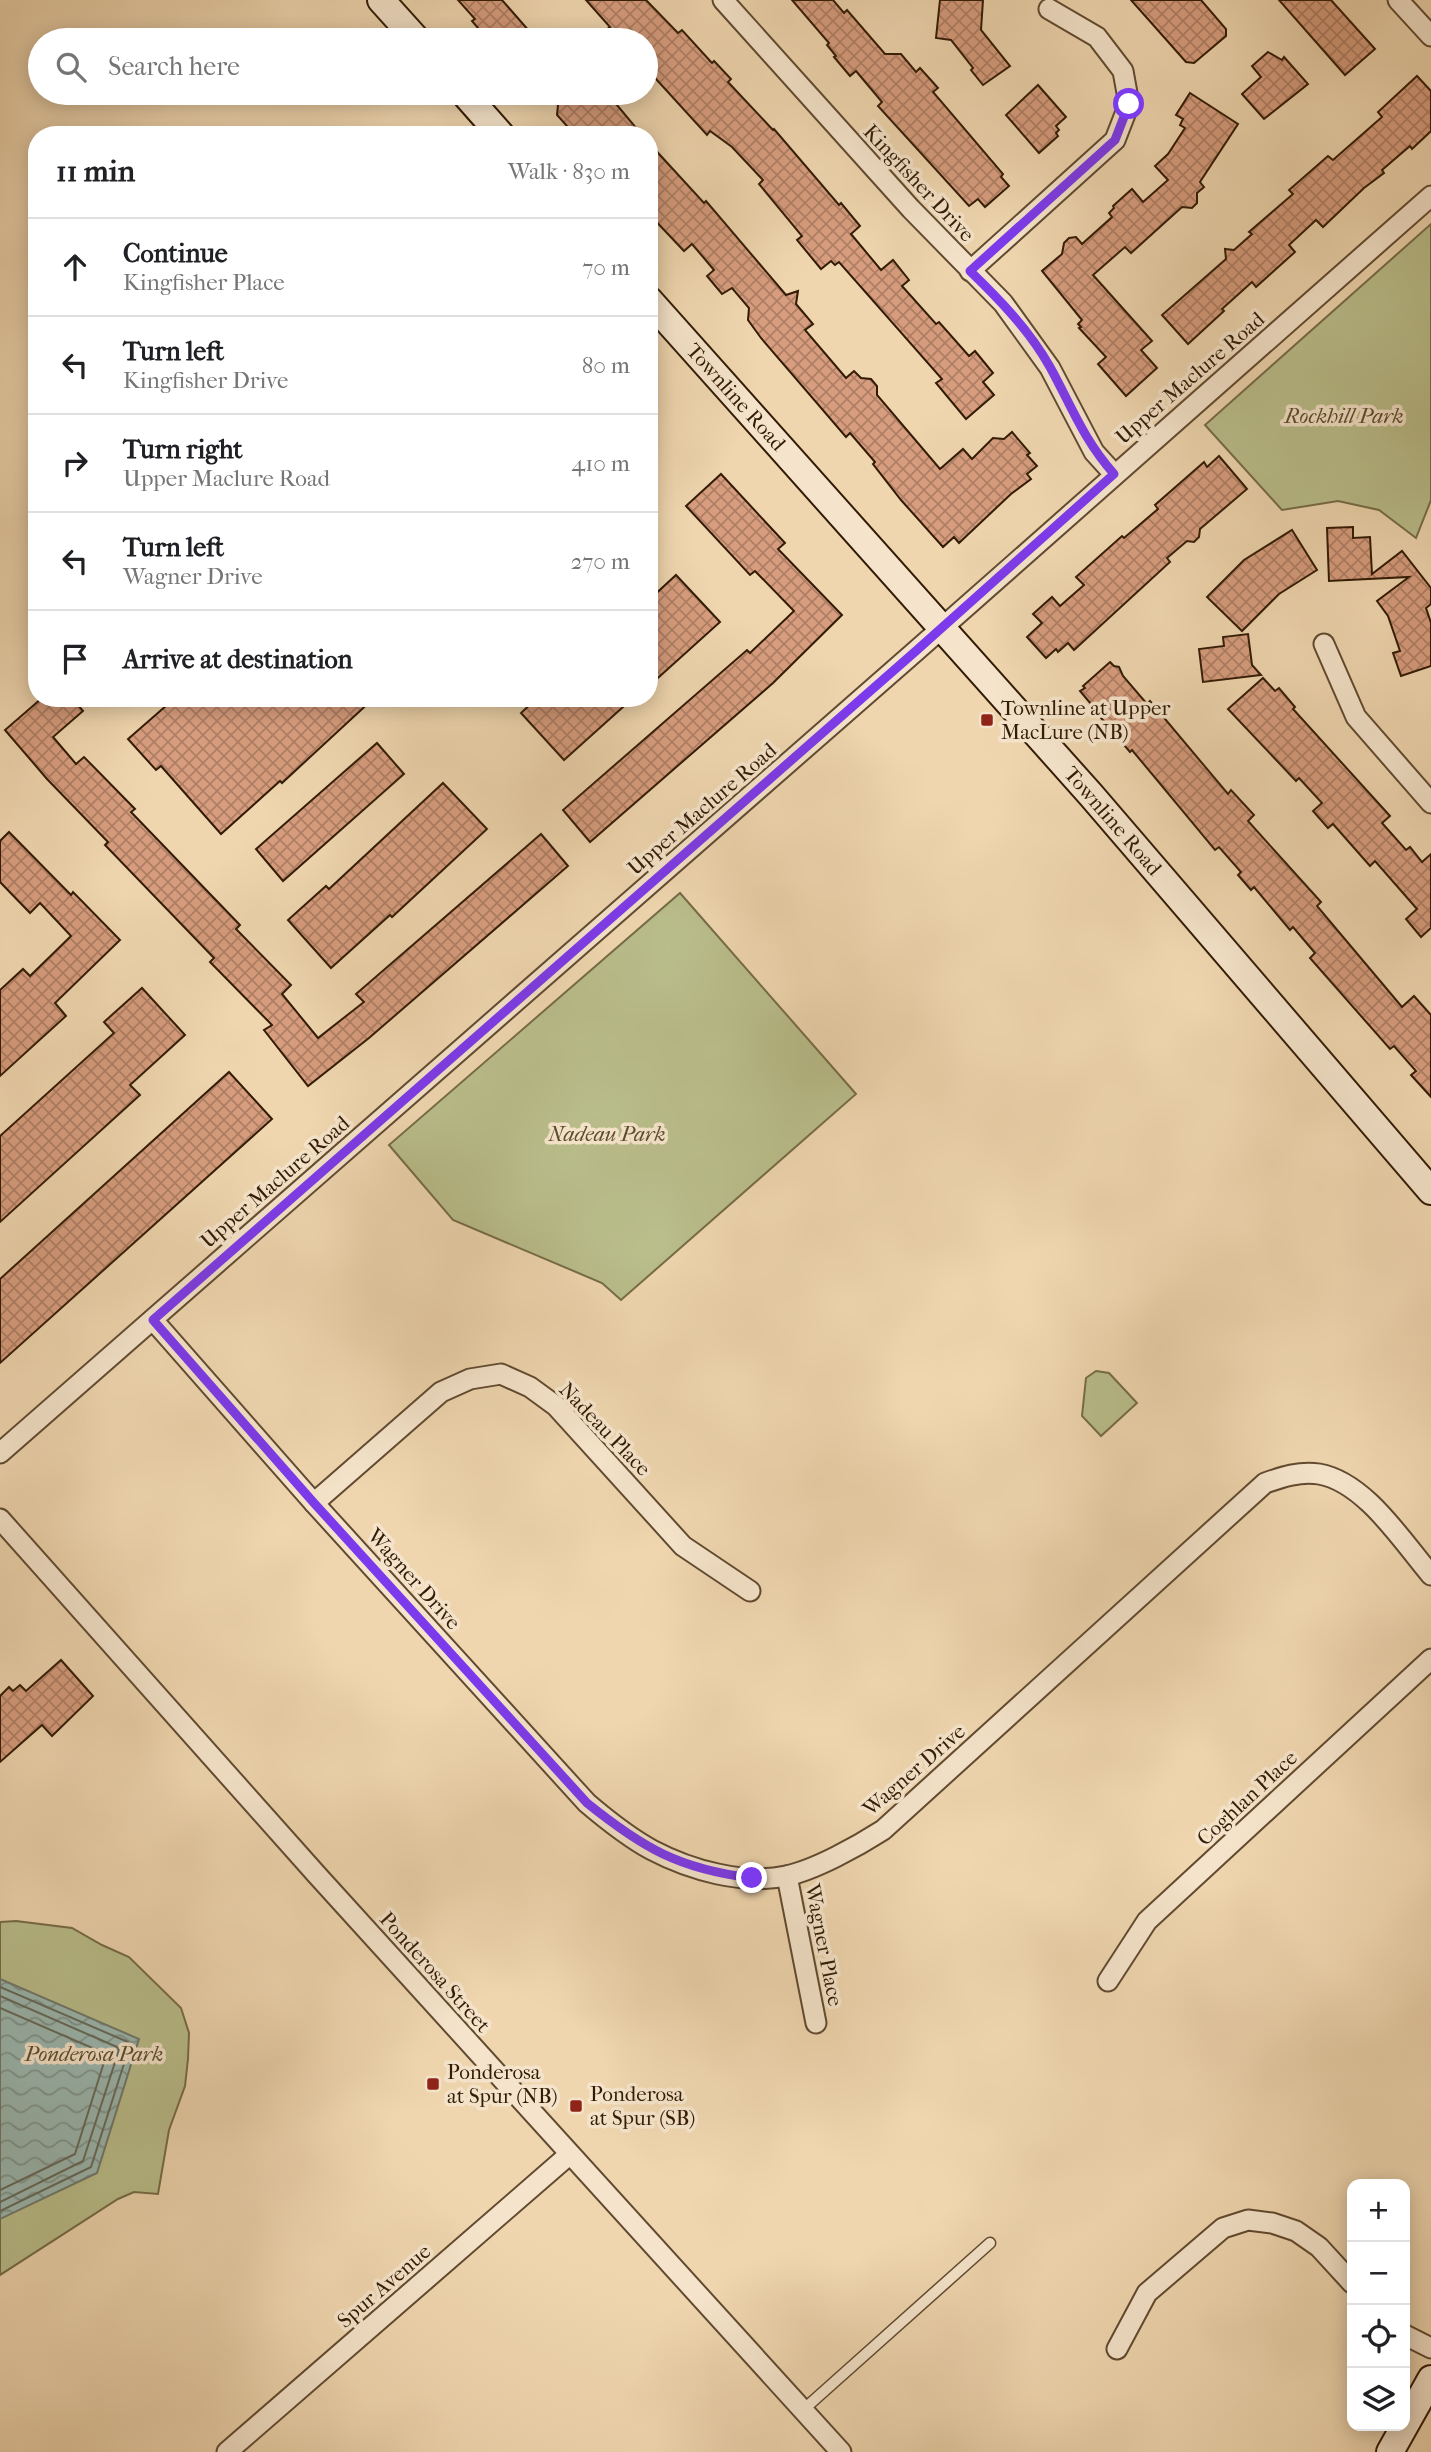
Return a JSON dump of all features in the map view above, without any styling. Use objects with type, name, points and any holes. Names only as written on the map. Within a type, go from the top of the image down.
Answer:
[{"type":"street","points":[[381,0],[406,28]]},
{"type":"street","name":"Kingfisher Drive","points":[[723,0],[911,209],[1003,303],[1050,368],[1094,452],[1114,474]]},
{"type":"street","points":[[1398,0],[1431,36]]},
{"type":"street","points":[[970,271],[1115,140],[1129,104],[1123,71],[1097,37],[1049,9]]},
{"type":"street","points":[[475,105],[493,126]]},
{"type":"street","name":"Upper Maclure Road","points":[[0,1453],[943,628],[1431,195]]},
{"type":"street","name":"Townline Road","points":[[658,310],[1091,795],[1431,1191]]},
{"type":"street","points":[[1324,644],[1356,717],[1431,803]]},
{"type":"street","name":"Wagner Drive","points":[[153,1320],[314,1503],[587,1803],[620,1830],[652,1850],[715,1874],[752,1878],[787,1876],[853,1848],[883,1830],[1265,1483],[1290,1475],[1318,1474],[1346,1484],[1367,1500],[1431,1575]]},
{"type":"street","name":"Nadeau Place","points":[[314,1503],[440,1392],[470,1379],[501,1374],[530,1387],[556,1406],[683,1546],[750,1591]]},
{"type":"street","name":"Ponderosa Street","points":[[0,1519],[317,1875],[841,2452]]},
{"type":"street","name":"Coghlan Place","points":[[1108,1981],[1147,1921],[1431,1659]]},
{"type":"street","name":"Wagner Place","points":[[787,1876],[816,2023]]},
{"type":"street","name":"Spur Avenue","points":[[228,2452],[570,2154]]},
{"type":"street","points":[[1117,2349],[1147,2293],[1223,2228],[1248,2220],[1272,2223],[1296,2231],[1319,2247],[1347,2278]]},
{"type":"street","points":[[1410,2338],[1431,2348]]},
{"type":"street","points":[[1390,2452],[1431,2379]]},
{"type":"lane","points":[[803,2410],[990,2243]]},
{"type":"green space","name":"Rockhill Park","points":[[1431,224],[1431,500],[1416,538],[1379,510],[1338,501],[1282,510],[1205,425]]},
{"type":"green space","name":"Nadeau Park","points":[[680,893],[856,1094],[621,1300],[602,1283],[453,1220],[389,1145]]},
{"type":"green space","points":[[1096,1371],[1109,1373],[1137,1403],[1101,1436],[1082,1416],[1086,1378]]},
{"type":"green space","name":"Ponderosa Park","points":[[16,1921],[72,1928],[129,1957],[181,2008],[189,2033],[188,2059],[185,2086],[169,2130],[158,2194],[134,2192],[118,2199],[0,2275],[0,1922]]},
{"type":"water","points":[[0,1979],[139,2039],[97,2173],[0,2219]]},
{"type":"building","points":[[458,0],[502,0],[526,28],[478,28],[472,21],[475,19]]},
{"type":"building","points":[[586,0],[646,0],[678,33],[682,30],[712,63],[714,61],[731,79],[728,82],[774,129],[839,205],[841,203],[860,226],[851,234],[881,270],[893,260],[909,280],[902,286],[936,324],[939,322],[969,356],[975,351],[993,373],[983,382],[994,395],[966,419],[936,383],[942,379],[839,262],[835,265],[831,261],[821,269],[797,240],[802,236],[759,184],[763,180],[732,147],[710,131],[707,135],[658,81],[658,28],[610,27]]},
{"type":"building","points":[[792,0],[833,0],[844,13],[847,10],[885,54],[901,54],[916,72],[920,68],[938,88],[933,92],[1003,174],[1001,177],[1009,186],[985,207],[978,199],[969,206],[878,106],[882,102],[856,71],[850,76],[834,57],[836,56],[827,45],[829,43]]},
{"type":"building","points":[[940,0],[983,0],[981,30],[1010,66],[983,85],[951,40],[936,38]]},
{"type":"building","points":[[1131,0],[1201,0],[1226,29],[1226,36],[1194,63],[1186,62]]},
{"type":"building","points":[[1279,0],[1331,0],[1375,49],[1345,75]]},
{"type":"building","points":[[1268,52],[1282,60],[1284,57],[1308,84],[1264,119],[1242,94],[1261,77],[1252,66]]},
{"type":"building","points":[[1417,76],[1431,91],[1431,131],[1412,149],[1410,146],[1382,170],[1384,173],[1323,227],[1316,220],[1289,245],[1295,252],[1256,287],[1252,282],[1188,344],[1162,315],[1226,259],[1225,249],[1234,250],[1252,234],[1249,232],[1293,194],[1289,190],[1328,156],[1333,160],[1382,117],[1378,112]]},
{"type":"building","points":[[1038,85],[1066,117],[1056,126],[1059,130],[1056,133],[1058,136],[1039,153],[1006,115]]},
{"type":"building","points":[[1190,93],[1238,124],[1200,182],[1204,187],[1197,193],[1197,203],[1192,208],[1182,207],[1131,253],[1125,247],[1093,275],[1152,341],[1141,350],[1157,368],[1126,396],[1098,364],[1106,357],[1079,328],[1081,327],[1078,324],[1082,320],[1042,271],[1062,254],[1064,243],[1069,238],[1076,237],[1082,244],[1112,217],[1109,213],[1113,206],[1132,189],[1143,202],[1168,180],[1155,166],[1168,154],[1185,128],[1180,125],[1183,119],[1176,115]]},
{"type":"building","points":[[558,105],[617,105],[634,126],[567,126],[557,115]]},
{"type":"building","points":[[658,153],[704,203],[706,201],[786,295],[798,291],[796,304],[813,324],[805,330],[846,378],[854,371],[861,378],[871,379],[877,386],[877,395],[940,469],[963,449],[972,459],[993,438],[1004,439],[1012,432],[1037,466],[1027,474],[1031,479],[959,543],[954,537],[943,547],[901,500],[873,464],[875,462],[850,433],[846,437],[761,338],[748,320],[749,308],[732,288],[722,294],[707,276],[714,270],[692,244],[684,251],[658,224]]},
{"type":"building","points":[[1219,456],[1247,489],[1200,529],[1199,537],[1194,542],[1187,541],[1167,558],[1170,562],[1074,650],[1068,643],[1046,658],[1027,637],[1042,623],[1033,614],[1052,597],[1060,606],[1084,585],[1076,577],[1122,536],[1124,538],[1158,509],[1155,505],[1204,462],[1207,467]]},
{"type":"building","points":[[721,474],[785,543],[778,549],[842,615],[773,683],[590,842],[563,810],[747,650],[750,653],[794,611],[755,571],[750,575],[686,506]]},
{"type":"building","points":[[1353,527],[1353,538],[1370,537],[1372,574],[1402,551],[1431,588],[1431,604],[1426,608],[1431,623],[1431,666],[1401,676],[1393,653],[1400,651],[1388,616],[1377,601],[1409,577],[1329,581],[1327,528]]},
{"type":"building","points":[[1292,530],[1317,570],[1279,594],[1242,631],[1207,597],[1244,560]]},
{"type":"building","points":[[676,575],[720,622],[658,678],[658,592]]},
{"type":"building","points":[[1248,634],[1252,665],[1261,675],[1203,682],[1199,649],[1224,646],[1223,637]]},
{"type":"building","points":[[1110,662],[1119,667],[1123,676],[1147,704],[1150,701],[1228,794],[1231,790],[1254,815],[1248,821],[1321,902],[1317,906],[1402,1007],[1414,996],[1431,1015],[1431,1097],[1411,1075],[1416,1071],[1394,1046],[1390,1049],[1310,958],[1315,953],[1293,927],[1290,930],[1254,887],[1251,890],[1238,875],[1241,872],[1219,847],[1215,850],[1132,750],[1130,752],[1090,705],[1080,691]]},
{"type":"building","points":[[1263,678],[1275,691],[1279,688],[1295,707],[1293,709],[1390,816],[1382,823],[1406,850],[1410,847],[1422,862],[1431,854],[1431,928],[1421,937],[1406,919],[1417,909],[1375,861],[1370,866],[1333,824],[1328,828],[1313,811],[1322,803],[1299,778],[1296,781],[1228,709]]},
{"type":"building","points":[[32,707],[80,707],[83,711],[53,737],[76,764],[84,757],[135,809],[131,812],[240,925],[236,929],[291,985],[282,994],[318,1038],[364,1002],[356,994],[541,834],[568,866],[369,1038],[308,1086],[264,1030],[272,1025],[210,962],[214,958],[105,845],[108,842],[47,779],[5,730]]},
{"type":"building","points":[[165,707],[364,707],[282,783],[280,781],[221,834],[161,766],[156,770],[128,739]]},
{"type":"building","points":[[527,707],[623,707],[564,760],[521,713]]},
{"type":"building","points":[[377,743],[404,774],[283,881],[256,849]]},
{"type":"building","points":[[443,783],[487,829],[392,917],[390,915],[331,968],[288,920],[326,886],[329,889]]},
{"type":"building","points":[[9,832],[120,940],[55,1003],[66,1016],[0,1076],[0,990],[23,969],[30,976],[71,936],[40,903],[30,913],[0,882],[0,841]]},
{"type":"building","points":[[142,988],[185,1035],[130,1085],[140,1095],[0,1222],[0,1136],[114,1033],[104,1022]]},
{"type":"building","points":[[229,1072],[272,1119],[0,1363],[0,1279]]},
{"type":"building","points":[[61,1660],[93,1696],[52,1736],[42,1725],[0,1762],[0,1696],[9,1687],[13,1691],[20,1685],[26,1691]]},
{"type":"place","name":"Townline at Upper MacLure (NB)","points":[[987,720]]},
{"type":"place","name":"Ponderosa at Spur (NB)","points":[[433,2084]]},
{"type":"place","name":"Ponderosa at Spur (SB)","points":[[576,2106]]},
{"type":"route","points":[[752,1878],[715,1874],[652,1850],[620,1830],[587,1803],[314,1503],[153,1320],[1114,474],[1094,452],[1050,368],[1030,337],[1003,303],[970,271],[1115,140],[1129,104]]}]
